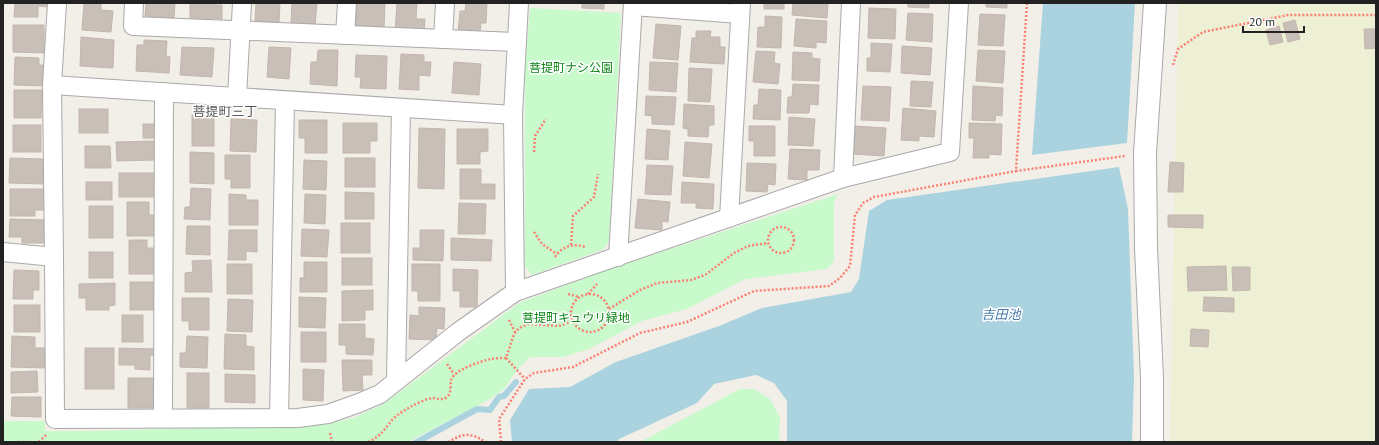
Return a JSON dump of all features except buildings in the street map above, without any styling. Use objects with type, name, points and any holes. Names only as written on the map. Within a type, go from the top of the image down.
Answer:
[{"type":"street","points":[[57,3],[52,85],[55,419],[298,418],[328,414],[380,394],[458,332],[515,292],[843,178],[950,152],[958,3]]},
{"type":"street","points":[[134,3],[132,26],[517,42]]},
{"type":"street","points":[[236,97],[242,3]]},
{"type":"street","points":[[345,35],[347,3]]},
{"type":"street","points":[[443,39],[445,3]]},
{"type":"street","points":[[515,292],[513,115],[519,3]]},
{"type":"street","points":[[843,178],[851,3]]},
{"type":"street","points":[[1152,442],[1152,378],[1146,248],[1145,153],[1155,3]]},
{"type":"street","points":[[618,257],[633,4],[740,9],[729,218]]},
{"type":"street","points":[[52,85],[513,115]]},
{"type":"street","points":[[163,418],[164,92]]},
{"type":"street","points":[[279,417],[285,101]]},
{"type":"street","points":[[396,380],[401,108]]},
{"type":"street","points":[[3,252],[54,257]]},
{"type":"path","points":[[1016,171],[1027,3]]},
{"type":"path","points":[[1203,32],[1288,15],[1376,15]]},
{"type":"path","points":[[534,160],[535,136],[546,119]]},
{"type":"path","points":[[501,442],[499,419],[525,379],[534,373],[573,367],[640,332],[687,322],[754,291],[829,286],[840,278],[850,266],[855,215],[863,203],[874,197],[1016,171],[1145,153]]},
{"type":"path","points":[[571,245],[574,216],[594,197],[598,174]]},
{"type":"path","points":[[779,227],[791,231],[794,239],[792,248],[785,253],[772,250],[768,243],[768,238],[772,231],[779,227]]},
{"type":"path","points":[[533,230],[542,244],[557,254]]},
{"type":"path","points":[[608,309],[640,290],[657,283],[691,280],[705,275],[734,253],[748,246],[768,243]]},
{"type":"path","points":[[588,294],[600,297],[605,301],[608,309],[608,319],[606,324],[601,329],[596,331],[584,331],[578,328],[573,321],[573,306],[579,297],[588,294]]},
{"type":"path","points":[[506,358],[514,334],[519,328],[528,324],[559,326],[573,321]]},
{"type":"path","points":[[506,358],[525,379]]},
{"type":"path","points":[[368,442],[376,439],[385,431],[393,419],[401,412],[432,398],[446,398],[450,394],[451,380],[454,374],[491,359],[506,358]]},
{"type":"path","points":[[448,442],[459,436],[472,434],[486,442]]},
{"type":"path","points":[[18,442],[28,442]]},
{"type":"green space","points":[[1178,3],[1376,3],[1376,442],[1170,442]]},
{"type":"green space","name":"菩提町ナシ公園","points":[[530,8],[621,13],[609,242],[602,250],[532,275],[525,266],[525,68]]},
{"type":"green space","name":"菩提町キュウリ緑地","points":[[838,194],[834,202],[834,261],[827,269],[745,279],[687,309],[642,321],[589,349],[563,357],[530,357],[517,370],[504,389],[492,398],[408,442],[3,442],[3,421],[45,421],[45,431],[95,431],[329,424],[356,417],[385,403],[519,303],[609,269]]},
{"type":"green space","points":[[740,389],[754,389],[770,399],[780,418],[779,442],[640,442]]},
{"type":"water","points":[[1043,3],[1135,3],[1127,143],[1032,155]]},
{"type":"water","name":"吉田池","points":[[1119,167],[1128,209],[1134,377],[1132,442],[787,442],[787,401],[774,383],[756,375],[714,384],[697,403],[619,439],[617,442],[512,442],[510,420],[529,389],[570,387],[616,362],[719,326],[762,308],[851,292],[859,279],[869,211],[887,200]]},
{"type":"waterway","points":[[417,442],[477,409],[490,410],[499,397],[504,396],[516,382]]},
{"type":"district","name":"菩提町三丁","points":[[225,111]]}]
